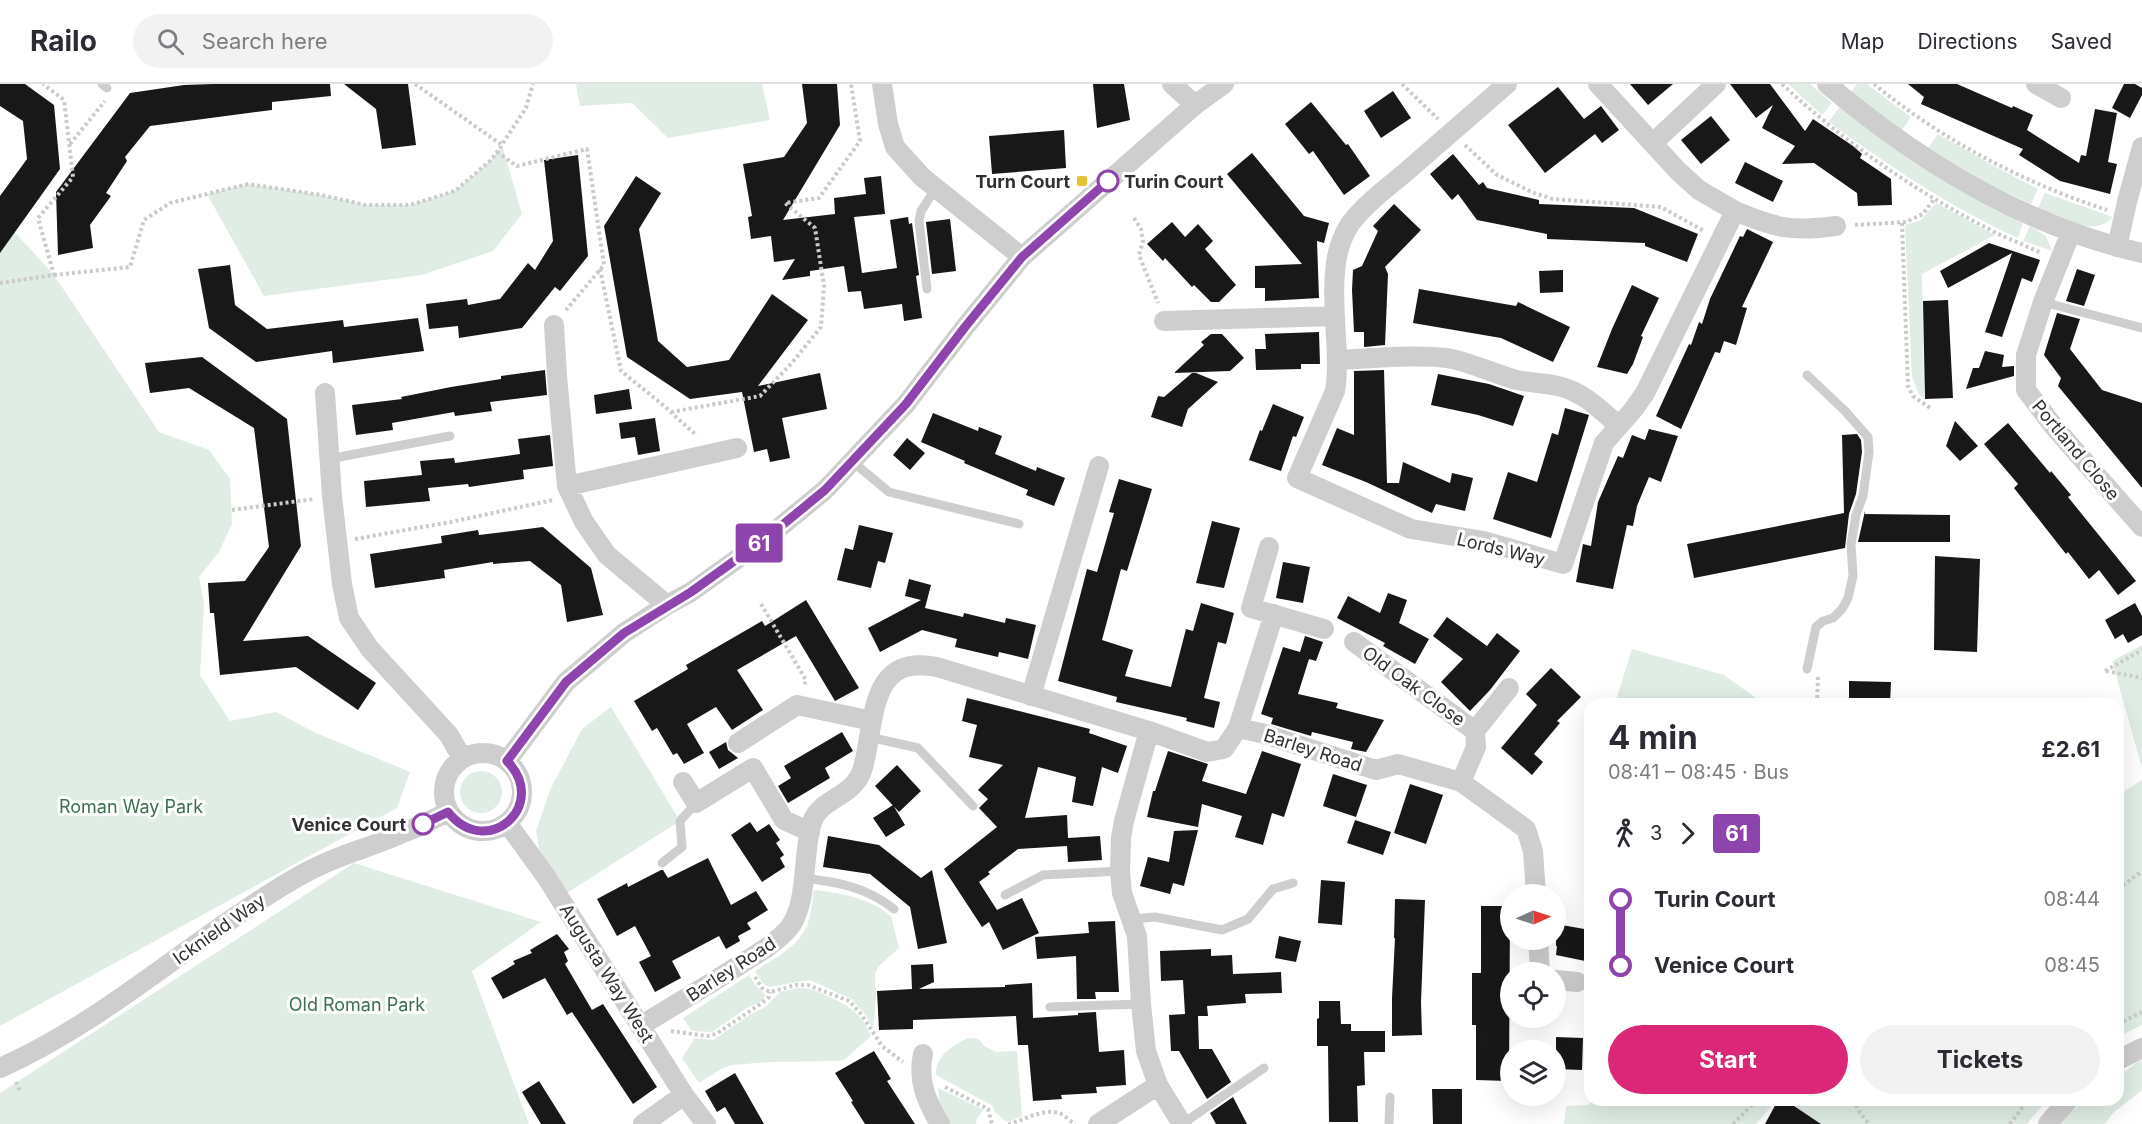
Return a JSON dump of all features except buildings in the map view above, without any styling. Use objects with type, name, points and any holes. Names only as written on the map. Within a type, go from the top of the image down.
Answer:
[{"type":"street","points":[[882,84],[888,124],[895,147],[922,177],[1022,257]]},
{"type":"street","points":[[1172,84],[1195,105]]},
{"type":"street","points":[[507,761],[566,682],[624,633],[691,592],[769,536],[825,490],[906,404],[1022,257],[1195,105],[1224,84]]},
{"type":"street","name":"Lords Way","points":[[1507,84],[1366,208],[1346,232],[1340,244],[1335,272],[1334,316],[1337,378],[1331,405],[1297,478],[1411,529],[1484,541],[1563,564],[1604,443],[1645,393],[1735,211]]},
{"type":"street","points":[[1598,84],[1678,171],[1699,190],[1735,211],[1782,228],[1806,230],[1836,226]]},
{"type":"street","points":[[1653,143],[1716,84]]},
{"type":"street","points":[[1827,84],[1874,123],[1941,167],[2017,208],[2071,232],[2142,253]]},
{"type":"street","points":[[2036,84],[2061,98]]},
{"type":"street","points":[[2117,247],[2142,147]]},
{"type":"street","name":"Portland Close","points":[[2071,232],[2043,302],[2026,355],[2026,390],[2055,428],[2142,527]]},
{"type":"street","points":[[1164,321],[1334,316]]},
{"type":"street","points":[[554,325],[556,376],[569,491],[584,522],[608,555],[667,605]]},
{"type":"street","points":[[1337,360],[1426,357],[1466,362],[1517,380],[1562,386],[1595,404],[1619,426]]},
{"type":"street","points":[[325,393],[328,459],[337,543],[349,618],[370,649],[449,735],[462,758]]},
{"type":"street","points":[[569,491],[737,448]]},
{"type":"street","points":[[1031,696],[1099,466]]},
{"type":"street","points":[[1269,547],[1251,608],[1324,629]]},
{"type":"street","name":"Barley Road","points":[[640,1026],[744,962],[780,937],[794,921],[813,821],[823,805],[844,794],[858,779],[863,769],[877,698],[888,677],[894,672],[910,665],[922,664],[936,667],[1149,732],[1206,752],[1224,749],[1238,728],[1274,614]]},
{"type":"street","name":"Old Oak Close","points":[[1354,642],[1474,731]]},
{"type":"street","name":"Old Oak Close","points":[[1461,783],[1476,747],[1474,731],[1509,688]]},
{"type":"street","points":[[738,743],[797,705],[870,729]]},
{"type":"street","name":"Barley Road","points":[[1238,728],[1261,733],[1376,770],[1398,764],[1461,783],[1526,829],[1533,851],[1535,884]]},
{"type":"street","points":[[1149,732],[1124,821],[1120,871],[1122,892],[1132,919],[1139,953],[1146,1051],[1158,1085],[1182,1124]]},
{"type":"street","points":[[485,753],[500,756],[515,769],[522,792],[520,804],[507,823],[497,829],[475,831],[455,820],[448,812],[444,800],[447,776],[462,758],[485,753]]},
{"type":"street","points":[[683,782],[696,803],[753,768],[784,820],[810,832]]},
{"type":"street","name":"Icknield Way","points":[[0,1068],[58,1038],[155,975],[241,913],[298,876],[323,864],[403,834],[448,812]]},
{"type":"street","name":"Augusta Way West","points":[[507,823],[545,875],[684,1095],[706,1124]]},
{"type":"street","points":[[1566,981],[1577,982]]},
{"type":"street","points":[[2124,1057],[2142,1048]]},
{"type":"street","points":[[923,1054],[921,1076],[929,1105],[940,1124]]},
{"type":"street","points":[[1098,1124],[1158,1085]]},
{"type":"street","points":[[643,1124],[684,1095]]},
{"type":"street","points":[[2048,1124],[2063,1106]]},
{"type":"lane","points":[[927,290],[919,221],[921,210],[936,188]]},
{"type":"lane","points":[[2043,302],[2142,328]]},
{"type":"lane","points":[[1806,669],[1816,627],[1823,621],[1833,618],[1848,598],[1853,576],[1851,544],[1856,515],[1863,495],[1869,452],[1868,437],[1845,411],[1807,375]]},
{"type":"lane","points":[[328,459],[450,436]]},
{"type":"lane","points":[[853,462],[889,492],[1020,524]]},
{"type":"lane","points":[[870,729],[918,748],[973,806]]},
{"type":"lane","points":[[662,863],[682,847],[681,821],[696,803]]},
{"type":"lane","points":[[1005,896],[1043,875],[1120,871]]},
{"type":"lane","points":[[804,878],[854,887],[877,896],[894,909]]},
{"type":"lane","points":[[1132,919],[1155,917],[1222,930],[1248,919],[1273,889],[1293,883]]},
{"type":"lane","points":[[1050,1007],[1141,1005]]},
{"type":"lane","points":[[1182,1124],[1264,1068]]},
{"type":"lane","points":[[1389,1124],[1390,1097]]},
{"type":"path","points":[[43,84],[64,100],[73,177],[38,218],[54,275]]},
{"type":"path","points":[[415,84],[502,145]]},
{"type":"path","points":[[0,283],[130,267],[144,220],[170,203],[248,184],[321,195],[366,205],[410,205],[455,191],[497,152],[526,108],[533,84]]},
{"type":"path","points":[[671,412],[760,396],[791,364],[821,327],[824,286],[815,228],[784,203],[819,198],[860,141],[851,84]]},
{"type":"path","points":[[1402,84],[1497,175],[1534,193],[1553,199],[1661,207],[1720,239]]},
{"type":"path","points":[[1782,84],[1816,115],[1888,169],[1988,229],[2047,255],[2043,269],[2054,274]]},
{"type":"path","points":[[1874,84],[1936,128],[2043,186],[2109,210],[2115,201],[2127,202]]},
{"type":"path","points":[[69,145],[107,88]]},
{"type":"path","points":[[497,152],[517,166],[587,149],[604,265],[554,325]]},
{"type":"path","points":[[1836,226],[1902,223],[1923,214],[1935,198]]},
{"type":"path","points":[[1134,218],[1141,229],[1143,241],[1139,255],[1164,321]]},
{"type":"path","points":[[1902,223],[1908,386],[1913,396],[1930,408]]},
{"type":"path","points":[[600,269],[621,371],[715,452]]},
{"type":"path","points":[[337,543],[452,522],[569,491]]},
{"type":"path","points":[[232,510],[332,496]]},
{"type":"path","points":[[761,604],[806,680],[797,705]]},
{"type":"path","points":[[2142,650],[2105,671],[2142,678]]},
{"type":"path","points":[[1817,698],[1818,677]]},
{"type":"path","points":[[2124,884],[2142,870]]},
{"type":"path","points":[[744,962],[762,988],[770,992],[796,985],[808,985],[849,1001],[861,1014],[882,1046],[921,1076],[988,1109],[992,1124]]},
{"type":"path","points":[[640,1026],[707,1036],[716,1034],[762,1004],[769,997],[770,992]]},
{"type":"path","points":[[2124,1021],[2142,1012]]},
{"type":"path","points":[[1733,1124],[1747,1106]]},
{"type":"path","points":[[1856,1106],[1869,1124]]},
{"type":"path","points":[[2010,1124],[2024,1106]]},
{"type":"path","points":[[1008,1124],[1038,1113],[1059,1113],[1075,1124]]},
{"type":"green space","points":[[576,84],[762,84],[770,120],[668,138],[632,103],[580,106]]},
{"type":"green space","points":[[1788,84],[1810,84],[1832,103],[1822,115]]},
{"type":"green space","points":[[1857,84],[1867,84],[1911,117],[1902,130],[1851,92]]},
{"type":"green space","points":[[1840,107],[1883,140],[1928,170],[2023,223],[2018,238],[1924,188],[1837,128],[1829,121]]},
{"type":"green space","points":[[1938,134],[2038,189],[2031,204],[1985,182],[1928,148]]},
{"type":"green space","points":[[502,145],[522,214],[493,251],[422,275],[264,296],[207,194],[248,184],[321,195],[366,205],[410,205],[455,191],[491,160]]},
{"type":"green space","points":[[2045,193],[2113,217],[2096,226],[2066,221],[2038,208]]},
{"type":"green space","points":[[1936,203],[1995,235],[1922,274],[1924,399],[1919,394],[1912,377],[1905,225],[1921,220]]},
{"type":"green space","name":"Roman Way Park","points":[[0,216],[54,275],[159,432],[209,450],[230,479],[232,524],[219,552],[199,577],[204,604],[200,675],[230,721],[276,712],[316,733],[410,772],[397,808],[0,1026]]},
{"type":"green space","points":[[2030,226],[2046,236],[2052,251],[2023,241]]},
{"type":"green space","points":[[2142,645],[2142,768],[2124,698],[2112,661]]},
{"type":"green space","points":[[1632,649],[1724,675],[1756,698],[1617,698]]},
{"type":"green space","points":[[611,707],[680,821],[565,894],[539,849],[536,831],[550,790],[582,729]]},
{"type":"green space","points":[[481,771],[496,777],[502,792],[496,807],[481,813],[466,807],[460,792],[466,777]]},
{"type":"green space","points":[[2142,780],[2142,1025],[2124,1034],[2124,791]]},
{"type":"green space","name":"Old Roman Park","points":[[354,863],[541,922],[472,971],[529,1124],[0,1124],[0,1093]]},
{"type":"green space","points":[[814,890],[855,897],[891,916],[899,948],[879,966],[875,973],[876,997],[873,1029],[865,1014],[851,999],[810,980],[770,987],[763,984],[755,971],[786,951],[799,939],[808,923]]},
{"type":"green space","points":[[749,975],[766,995],[762,1001],[745,1009],[712,1032],[692,1031],[683,1018]]},
{"type":"green space","points":[[797,988],[815,991],[847,1006],[863,1021],[871,1036],[844,1060],[732,1065],[699,1083],[682,1058],[695,1038],[713,1040],[765,1007],[780,992]]},
{"type":"green space","points":[[968,1038],[978,1039],[984,1046],[996,1052],[1017,1051],[1022,1116],[1005,1121],[994,1111],[993,1106],[936,1075],[936,1068],[941,1057]]},
{"type":"green space","points":[[2140,1060],[2142,1062],[2142,1090],[2124,1104],[2124,1072]]},
{"type":"green space","points":[[938,1088],[984,1110],[977,1118],[976,1124],[950,1124],[940,1107]]},
{"type":"green space","points":[[1566,1106],[1772,1106],[1756,1124],[1564,1124]]},
{"type":"green space","points":[[1794,1106],[2042,1106],[2027,1124],[1821,1124]]},
{"type":"green space","points":[[2078,1106],[2122,1106],[2105,1124],[2062,1124]]},
{"type":"bus line","name":"61","points":[[423,824],[448,812],[455,820],[475,831],[497,829],[507,823],[520,804],[522,792],[515,769],[507,761],[566,682],[624,633],[691,592],[769,536],[825,490],[906,404],[1022,257],[1108,181]]},
{"type":"place","name":"Turn Court","points":[[1082,181]]},
{"type":"place","name":"Turin Court","points":[[1108,181]]},
{"type":"place","name":"Venice Court","points":[[423,824]]}]
